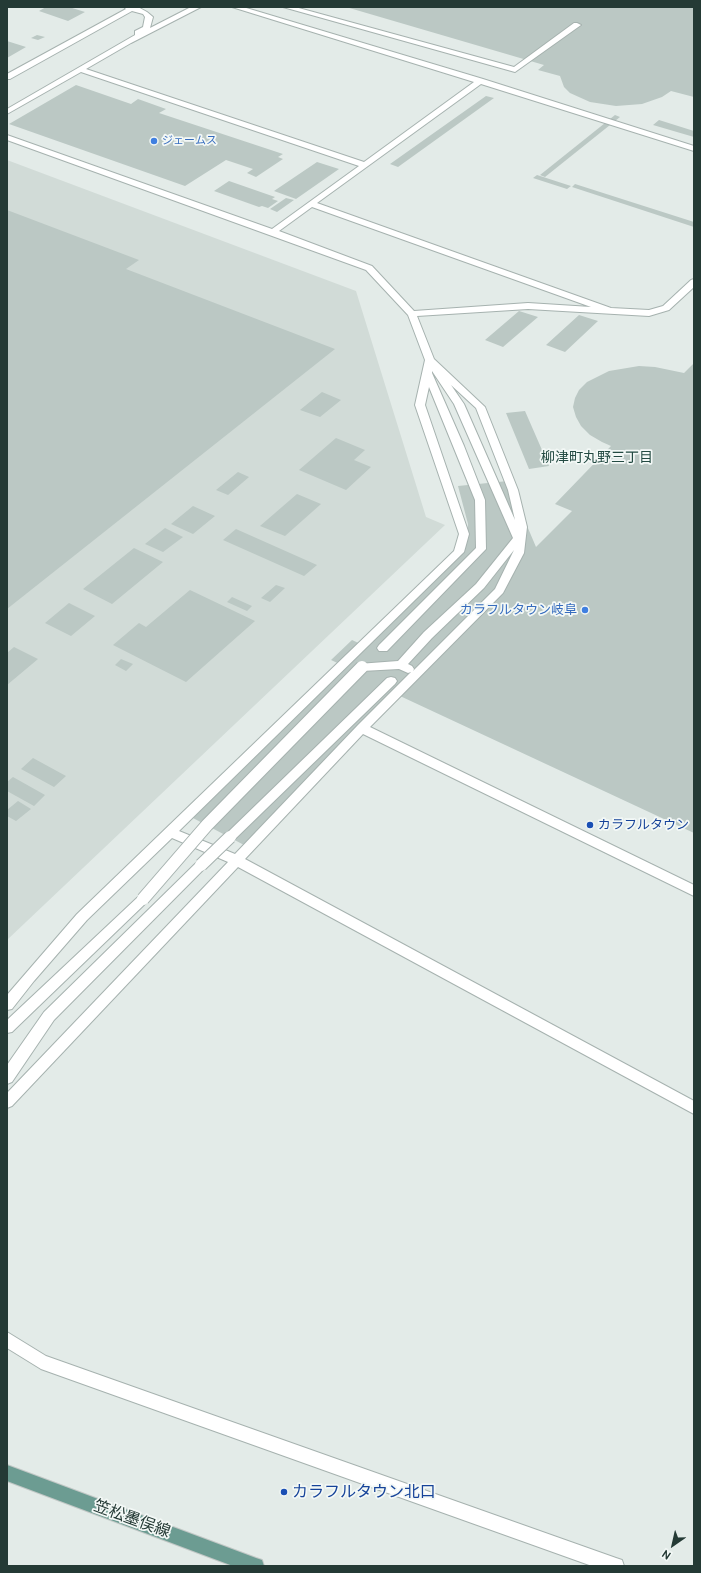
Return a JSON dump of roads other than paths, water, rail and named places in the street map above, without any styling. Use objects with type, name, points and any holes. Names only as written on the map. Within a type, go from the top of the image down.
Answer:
[{"type":"main road","name":"笠松墨俣線","points":[[7,1473],[256,1566]]},
{"type":"street","points":[[7,77],[131,7],[149,16],[146,28],[128,41]]},
{"type":"street","points":[[7,112],[128,41],[197,7]]},
{"type":"street","points":[[236,7],[694,149]]},
{"type":"street","points":[[287,7],[515,70],[577,24]]},
{"type":"street","points":[[80,69],[364,165]]},
{"type":"street","points":[[273,232],[480,82]]},
{"type":"street","points":[[7,137],[369,268],[412,314],[430,360],[459,404],[518,538],[480,586],[428,635],[401,665]]},
{"type":"street","points":[[311,204],[608,310]]},
{"type":"street","points":[[412,314],[528,306],[649,313],[666,308],[694,282]]},
{"type":"street","points":[[7,1005],[29,977],[82,917],[459,552],[464,534],[420,405],[430,360]]},
{"type":"street","points":[[7,1102],[362,728],[499,592],[519,553],[522,527],[513,490],[480,407],[430,360]]},
{"type":"street","points":[[383,648],[481,549],[480,500],[428,374]]},
{"type":"street","points":[[7,1028],[143,899],[207,825],[362,667],[401,665],[415,672]]},
{"type":"street","points":[[7,1078],[9,1072],[49,1016],[205,861],[391,681]]},
{"type":"street","points":[[362,728],[694,891]]},
{"type":"street","points":[[170,832],[236,860],[694,1108]]},
{"type":"street","points":[[7,1339],[42,1362],[616,1566]]},
{"type":"place","name":"ジェームス","points":[[154,141]]},
{"type":"place","name":"カラフルタウン岐阜","points":[[585,610]]},
{"type":"place","name":"カラフルタウン","points":[[590,825]]},
{"type":"place","name":"カラフルタウン北口","points":[[284,1492]]},
{"type":"district","name":"柳津町丸野三丁目","points":[[597,458]]}]
